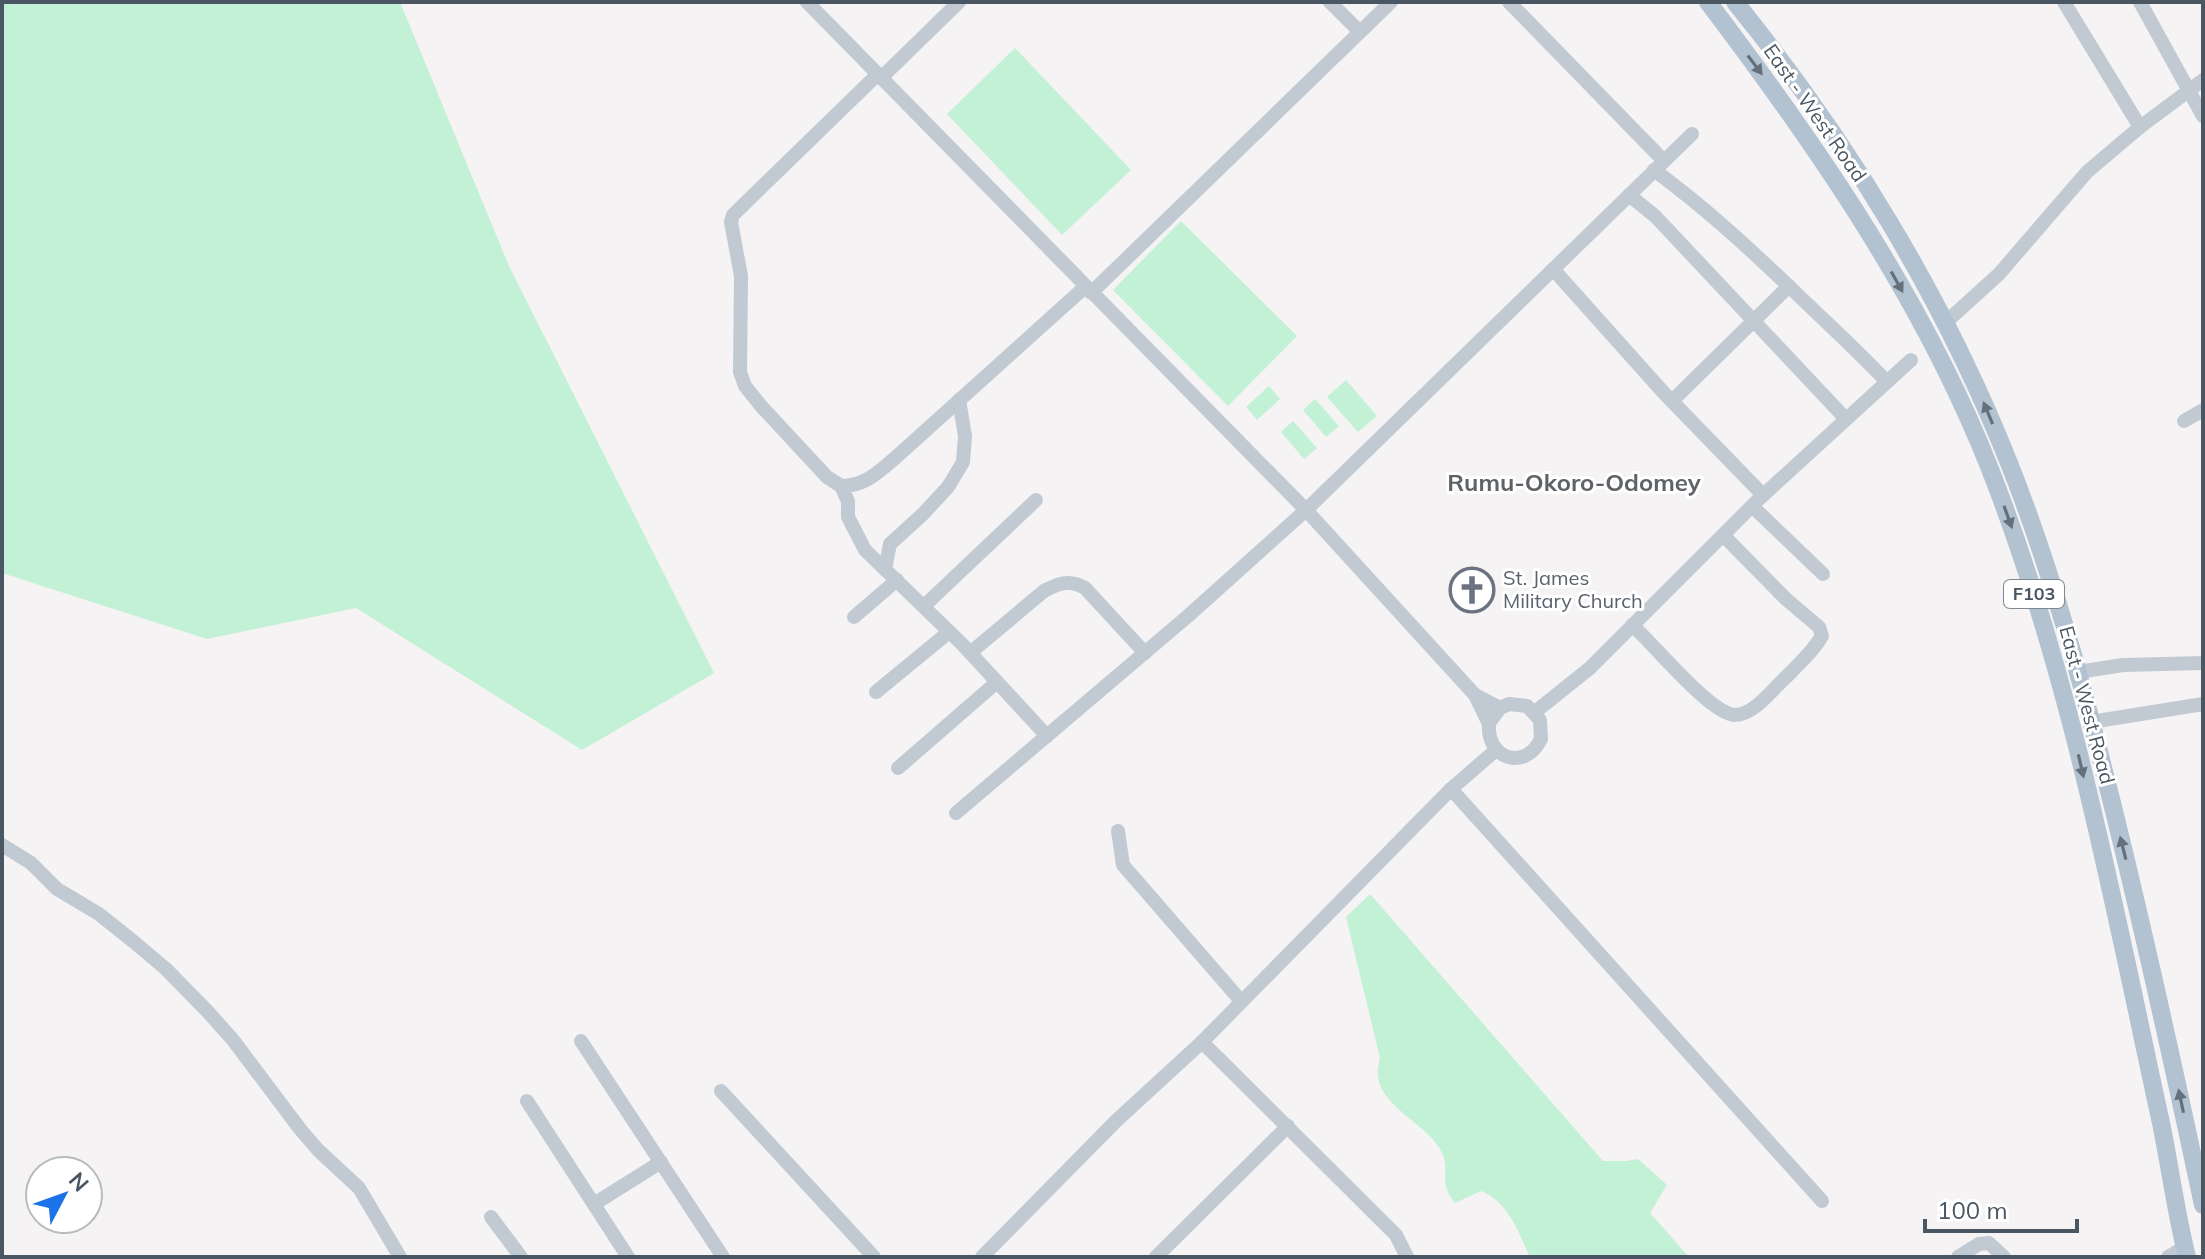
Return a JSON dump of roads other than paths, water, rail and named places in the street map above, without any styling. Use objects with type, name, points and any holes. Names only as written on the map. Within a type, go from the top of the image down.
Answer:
[{"type":"main road","name":"East - West Road","points":[[1735,2],[1836,139],[1871,193],[1945,323],[1977,387],[2008,461],[2048,571],[2078,672],[2147,940],[2203,1205]]},
{"type":"main road","name":"East - West Road","points":[[1709,3],[1817,152],[1867,231],[1958,394],[1995,481],[2036,601],[2077,749],[2126,960],[2186,1252]]},
{"type":"street","points":[[807,2],[1306,510],[1475,695],[1489,724],[1490,742],[1496,750],[1512,758],[1522,757],[1537,747],[1542,729],[1535,712],[1518,704],[1500,708],[1475,695]]},
{"type":"street","points":[[959,2],[733,215],[731,222],[741,276],[738,356],[745,386],[827,477],[841,486],[848,501],[848,517],[865,550],[970,653],[1047,736]]},
{"type":"street","points":[[1330,2],[1360,32]]},
{"type":"street","points":[[841,486],[866,482],[1088,290],[1391,2]]},
{"type":"street","points":[[1509,2],[1659,165],[1844,336],[1886,381]]},
{"type":"street","points":[[2064,2],[2140,127]]},
{"type":"street","points":[[2140,2],[2203,116]]},
{"type":"street","points":[[1945,323],[1999,274],[2087,172],[2203,80]]},
{"type":"street","points":[[956,813],[1145,653],[1306,510],[1692,134]]},
{"type":"street","points":[[1629,195],[1655,216],[1845,418]]},
{"type":"street","points":[[1553,269],[1672,401],[1763,495]]},
{"type":"street","points":[[1672,401],[1789,286]]},
{"type":"street","points":[[1535,712],[1590,668],[1763,495],[1911,360]]},
{"type":"street","points":[[885,569],[890,544],[948,487],[963,462],[965,436],[959,400]]},
{"type":"street","points":[[2184,421],[2203,410]]},
{"type":"street","points":[[924,606],[1036,500]]},
{"type":"street","points":[[1752,506],[1823,574]]},
{"type":"street","points":[[1632,625],[1715,707],[1734,715],[1747,712],[1768,696],[1822,636],[1819,627],[1786,599],[1723,535]]},
{"type":"street","points":[[854,617],[897,580]]},
{"type":"street","points":[[970,653],[1044,591],[1057,584],[1075,582],[1085,588],[1145,653]]},
{"type":"street","points":[[876,692],[949,632]]},
{"type":"street","points":[[2078,672],[2123,665],[2203,663]]},
{"type":"street","points":[[898,768],[997,682]]},
{"type":"street","points":[[2091,722],[2203,704]]},
{"type":"street","points":[[1489,724],[1500,708]]},
{"type":"street","points":[[982,1257],[1116,1121],[1202,1042],[1451,789],[1496,750]]},
{"type":"street","points":[[1451,789],[1822,1201]]},
{"type":"street","points":[[1118,831],[1123,865],[1241,1001]]},
{"type":"street","points":[[2,845],[31,863],[57,889],[99,914],[134,942],[209,1013],[309,1140],[359,1188],[400,1257]]},
{"type":"street","points":[[581,1041],[723,1257]]},
{"type":"street","points":[[1202,1042],[1396,1235],[1407,1257]]},
{"type":"street","points":[[721,1091],[874,1257]]},
{"type":"street","points":[[527,1101],[628,1257]]},
{"type":"street","points":[[1156,1257],[1288,1126]]},
{"type":"street","points":[[594,1204],[661,1162]]},
{"type":"street","points":[[491,1217],[521,1257]]},
{"type":"street","points":[[1958,1257],[1979,1244],[1989,1243],[2004,1257]]},
{"type":"street","points":[[2168,1257],[2186,1252]]},
{"type":"place","name":"St. James Military Church","points":[[1472,590]]},
{"type":"district","name":"Rumu-Okoro-Odomey","points":[[1574,483]]}]
